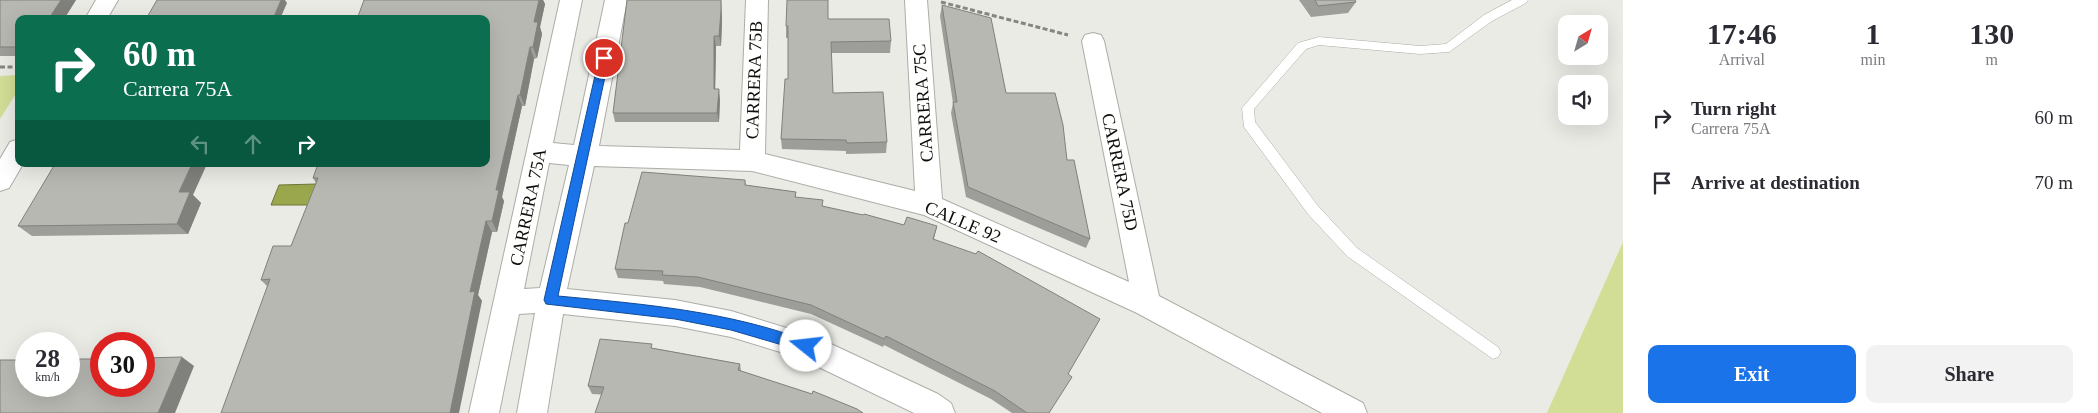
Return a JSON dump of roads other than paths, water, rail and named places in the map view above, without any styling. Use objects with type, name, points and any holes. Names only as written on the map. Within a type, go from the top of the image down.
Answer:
[{"type":"street","points":[[98,15],[107,0]]},
{"type":"street","name":"CARRERA 75A","points":[[484,413],[571,0]]},
{"type":"street","points":[[532,413],[550,300],[584,156],[616,0]]},
{"type":"street","name":"CARRERA 75B","points":[[752,161],[758,0]]},
{"type":"street","name":"CARRERA 75C","points":[[916,0],[929,205]]},
{"type":"street","name":"CARRERA 75D","points":[[1093,41],[1147,304]]},
{"type":"street","name":"CALLE 92","points":[[539,152],[584,156],[752,161],[929,205],[1147,304],[1352,413]]},
{"type":"street","points":[[0,180],[15,156]]},
{"type":"street","points":[[508,302],[550,300],[675,313],[750,329],[806,346],[927,404],[940,413]]},
{"type":"lane","points":[[1493,352],[1352,252],[1313,210],[1249,123],[1248,108],[1302,46],[1319,41],[1420,50],[1449,48],[1488,18],[1522,0]]}]
